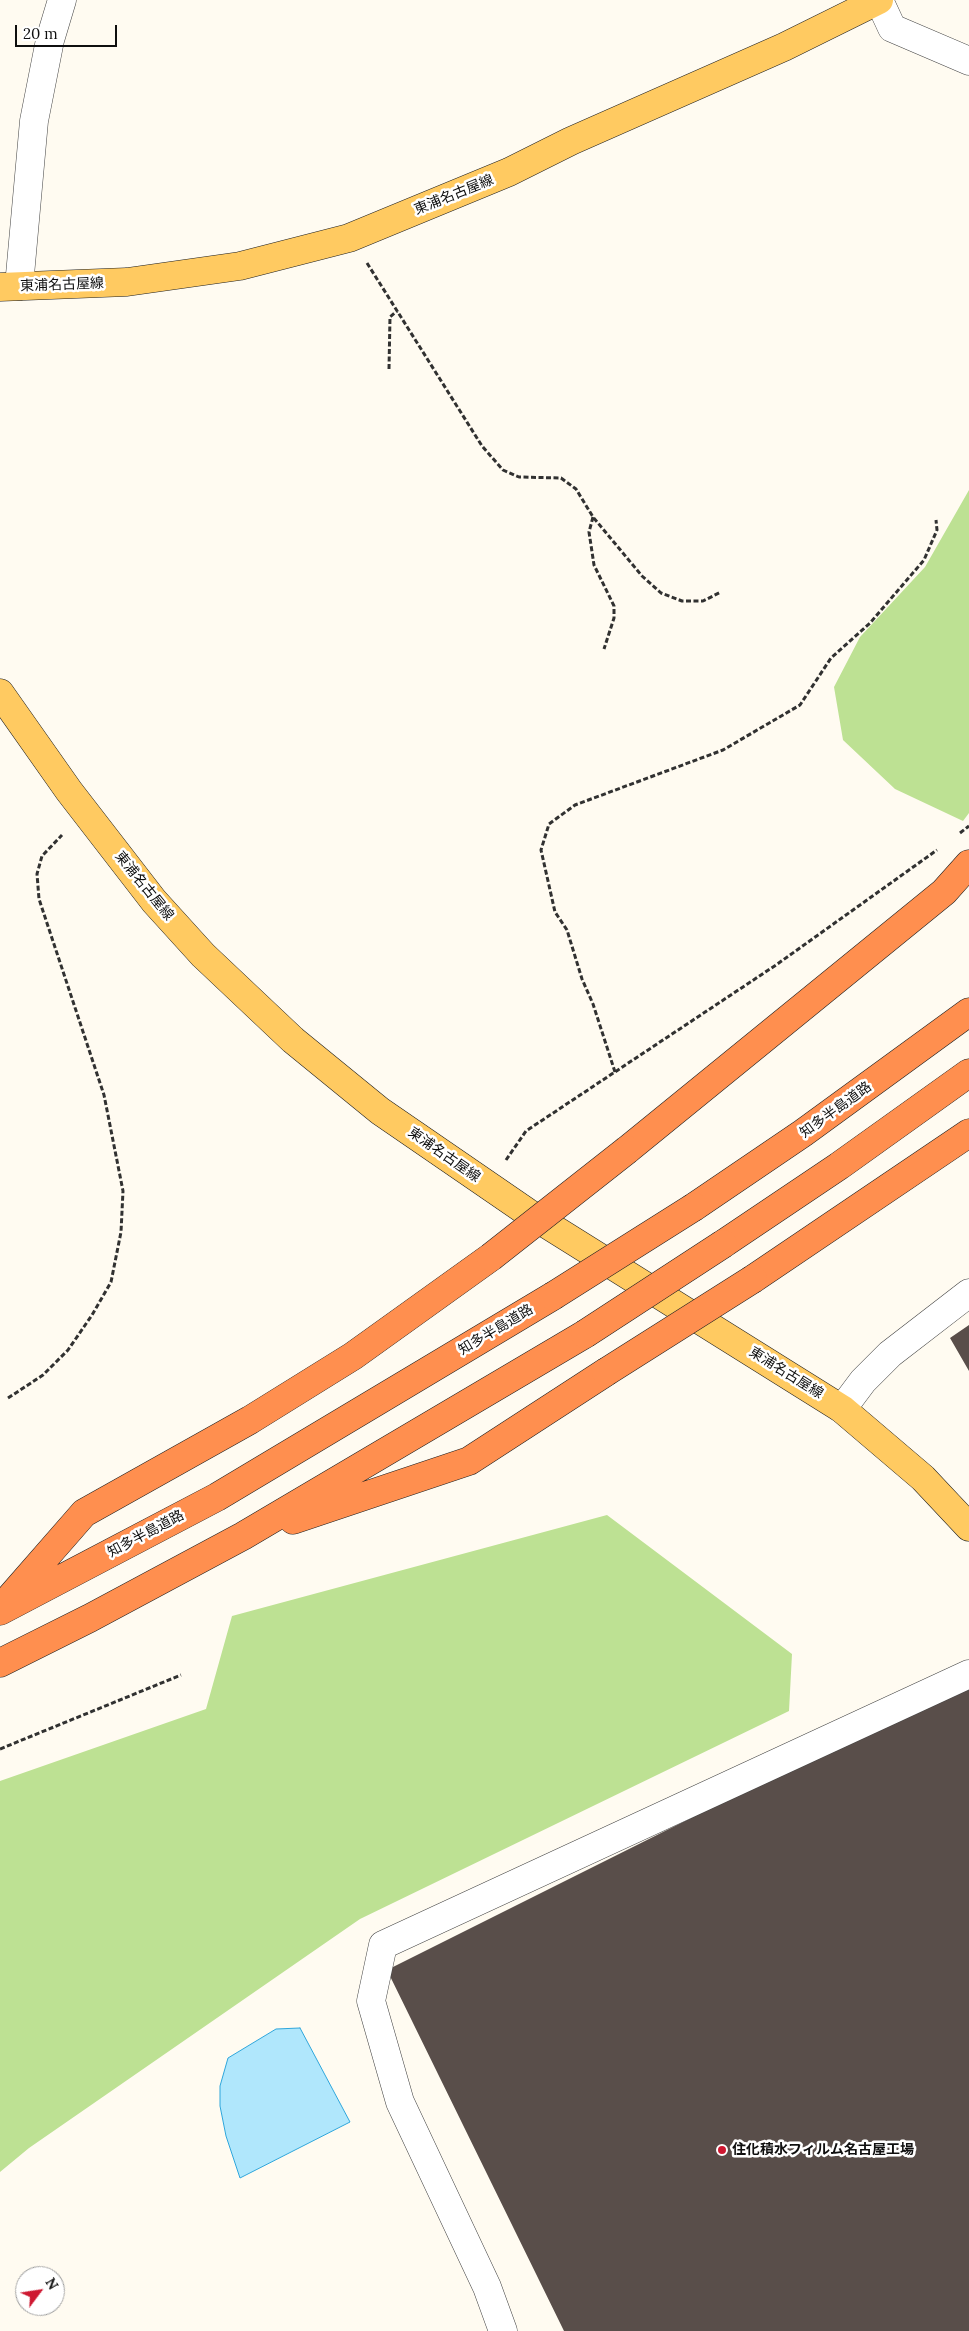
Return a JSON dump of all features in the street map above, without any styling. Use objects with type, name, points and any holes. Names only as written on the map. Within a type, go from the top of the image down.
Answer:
[{"type":"highway","points":[[0,1610],[84,1514],[250,1420],[353,1356],[491,1257],[627,1150],[944,892],[969,864]]},
{"type":"highway","name":"知多半島道路","points":[[0,1610],[217,1497],[553,1296],[694,1207],[803,1133],[969,1012]]},
{"type":"highway","points":[[0,1663],[90,1618],[243,1536],[585,1334],[839,1166],[969,1073]]},
{"type":"highway","points":[[243,1536],[469,1461],[753,1279],[969,1133]]},
{"type":"main road","name":"東浦名古屋線","points":[[10,286],[127,282],[240,266],[349,238],[509,172],[571,141],[784,47],[879,0]]},
{"type":"main road","name":"東浦名古屋線","points":[[0,694],[88,815],[154,901],[196,948],[293,1040],[380,1111],[488,1186],[842,1409],[923,1478],[969,1527]]},
{"type":"street","points":[[10,286],[34,121],[50,40],[62,0]]},
{"type":"street","points":[[879,0],[892,28],[969,61]]},
{"type":"street","points":[[842,1409],[863,1381],[890,1354],[969,1294]]},
{"type":"street","points":[[503,2331],[487,2287],[400,2102],[371,2001],[383,1945],[969,1674]]},
{"type":"path","points":[[349,238],[482,446],[503,470],[519,477],[561,478],[576,489],[593,517],[642,576],[661,593],[682,601],[703,601],[721,592]]},
{"type":"path","points":[[389,369],[390,318],[397,311]]},
{"type":"path","points":[[593,517],[589,532],[594,565],[614,606],[614,618],[604,649]]},
{"type":"path","points":[[615,1072],[567,930],[555,912],[541,850],[548,824],[574,805],[723,750],[800,705],[831,658],[870,624],[924,560],[937,530],[936,520]]},
{"type":"path","points":[[8,1398],[43,1375],[68,1350],[92,1315],[111,1282],[121,1232],[123,1191],[104,1095],[39,899],[37,874],[42,856],[58,838],[88,815]]},
{"type":"path","points":[[953,838],[969,826]]},
{"type":"path","points":[[488,1186],[526,1131],[776,966],[945,844]]},
{"type":"path","points":[[0,1749],[180,1675]]},
{"type":"green space","points":[[969,490],[969,813],[963,821],[895,789],[843,740],[834,687],[860,637],[925,567]]},
{"type":"green space","points":[[607,1515],[792,1654],[789,1711],[360,1919],[29,2148],[0,2172],[0,1781],[206,1709],[232,1616]]},
{"type":"water","points":[[300,2028],[350,2122],[240,2178],[226,2136],[220,2106],[220,2086],[228,2058],[276,2029]]},
{"type":"building","points":[[969,1325],[969,1371],[950,1338]]},
{"type":"building","name":"住化積水フィルム名古屋工場","points":[[969,1679],[969,2331],[564,2331],[387,1970]]},
{"type":"place","name":"住化積水フィルム名古屋工場","points":[[722,2150]]}]
